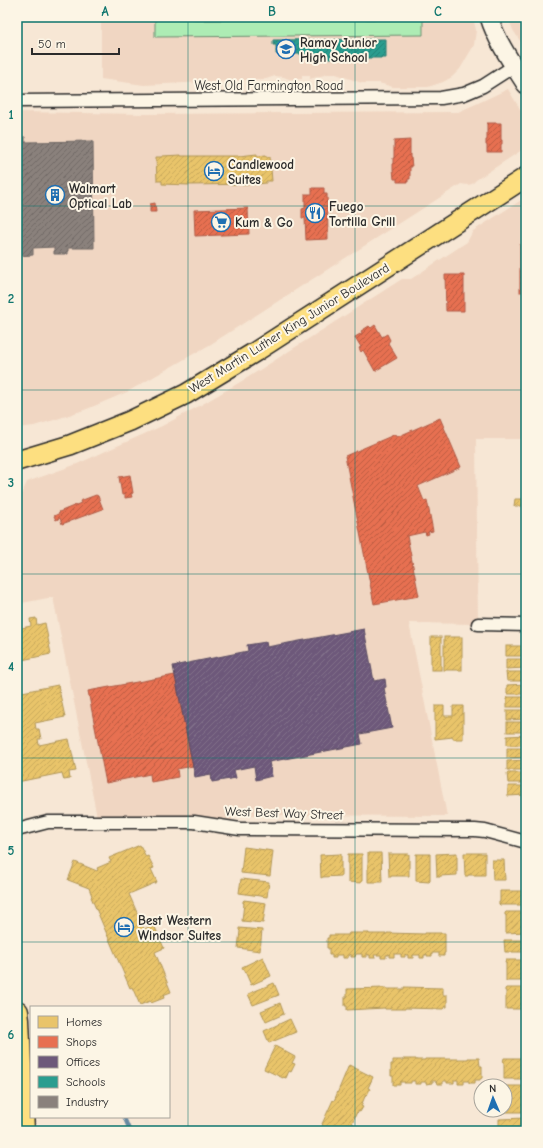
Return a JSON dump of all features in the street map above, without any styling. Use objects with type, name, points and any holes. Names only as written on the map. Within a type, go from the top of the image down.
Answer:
[{"type":"highway","points":[[17,1012],[23,1131]]},
{"type":"main road","name":"West Martin Luther King Junior Boulevard","points":[[17,461],[70,445],[130,421],[186,394],[255,352],[526,177]]},
{"type":"street","points":[[489,17],[500,43],[526,85]]},
{"type":"street","name":"West Old Farmington Road","points":[[17,101],[440,98],[464,94],[483,86],[514,66]]},
{"type":"street","points":[[478,624],[526,624]]},
{"type":"street","name":"West Best Way Street","points":[[17,830],[48,822],[194,822],[240,829],[475,830],[485,831],[526,842]]},
{"type":"shaded area","name":"Ramay Junior High School","points":[[101,17],[470,17],[474,22],[476,30],[474,45],[460,69],[452,77],[428,87],[393,87],[379,83],[362,83],[336,74],[328,74],[310,79],[310,75],[302,75],[302,79],[289,79],[275,76],[266,79],[144,85],[101,79]]},
{"type":"shaded area","points":[[508,17],[526,17],[526,50],[513,30]]},
{"type":"shaded area","points":[[508,89],[526,119],[525,148],[472,184],[461,184],[211,344],[127,392],[87,409],[54,420],[34,426],[17,428],[17,112],[144,114],[458,112]]},
{"type":"shaded area","points":[[526,197],[526,439],[476,439],[478,624],[409,623],[447,816],[233,815],[230,828],[98,822],[53,597],[17,604],[17,495],[22,493],[27,482],[77,464],[162,426],[201,405],[247,378],[402,279],[411,279],[467,242],[473,231]]},
{"type":"green space","points":[[153,17],[184,17],[200,20],[375,19],[390,17],[423,17],[423,35],[155,37],[155,19]]},
{"type":"building: Homes","name":"Candlewood Suites","points":[[257,154],[257,156],[266,155],[266,157],[270,157],[272,181],[257,184],[189,185],[162,184],[162,181],[157,181],[156,157],[181,155],[239,156]]},
{"type":"building: Homes","points":[[515,499],[526,499],[526,506],[514,506]]},
{"type":"building: Homes","points":[[523,550],[526,550],[526,566],[523,566]]},
{"type":"building: Homes","points":[[523,566],[526,566],[526,582],[523,582]]},
{"type":"building: Homes","points":[[36,618],[37,625],[45,623],[51,654],[17,661],[17,629],[31,626],[30,619]]},
{"type":"building: Homes","points":[[431,637],[441,637],[441,670],[431,670]]},
{"type":"building: Homes","points":[[444,637],[462,637],[462,670],[444,670]]},
{"type":"building: Homes","points":[[506,646],[526,646],[526,656],[506,656]]},
{"type":"building: Homes","points":[[506,659],[526,659],[526,668],[506,669]]},
{"type":"building: Homes","points":[[506,672],[526,672],[526,681],[507,681]]},
{"type":"building: Homes","points":[[526,684],[526,694],[507,694],[507,685]]},
{"type":"building: Homes","points":[[58,685],[65,717],[35,723],[36,729],[39,729],[41,739],[38,739],[39,745],[69,739],[76,771],[69,772],[70,779],[64,780],[62,773],[17,782],[17,693]]},
{"type":"building: Homes","points":[[507,697],[526,697],[526,707],[507,707]]},
{"type":"building: Homes","points":[[435,706],[444,706],[444,716],[453,716],[453,706],[463,706],[463,739],[453,739],[453,737],[435,739]]},
{"type":"building: Homes","points":[[507,710],[526,710],[526,719],[507,720]]},
{"type":"building: Homes","points":[[507,722],[526,722],[526,732],[507,732]]},
{"type":"building: Homes","points":[[526,735],[526,745],[507,745],[507,736]]},
{"type":"building: Homes","points":[[507,748],[526,748],[526,757],[507,758]]},
{"type":"building: Homes","points":[[526,760],[526,770],[507,770],[507,761]]},
{"type":"building: Homes","points":[[507,773],[526,773],[526,783],[508,783]]},
{"type":"building: Homes","points":[[508,786],[526,786],[526,795],[508,796]]},
{"type":"building: Homes","name":"Best Western Windsor Suites","points":[[140,845],[154,868],[151,869],[157,882],[129,894],[144,929],[154,925],[164,948],[155,952],[171,992],[163,995],[164,998],[140,1005],[132,987],[130,988],[91,897],[89,888],[68,880],[75,862],[97,871],[97,868],[111,862],[109,858]]},
{"type":"building: Homes","points":[[244,847],[273,851],[270,876],[241,873]]},
{"type":"building: Homes","points":[[368,853],[381,853],[382,882],[368,882]]},
{"type":"building: Homes","points":[[457,853],[457,875],[437,877],[436,854]]},
{"type":"building: Homes","points":[[464,853],[485,853],[485,875],[465,876]]},
{"type":"building: Homes","points":[[341,854],[341,876],[321,878],[320,855]]},
{"type":"building: Homes","points":[[348,854],[362,854],[361,883],[348,882]]},
{"type":"building: Homes","points":[[388,854],[409,854],[409,876],[389,877]]},
{"type":"building: Homes","points":[[416,854],[430,854],[429,882],[416,881]]},
{"type":"building: Homes","points":[[492,860],[504,860],[505,880],[493,880]]},
{"type":"building: Homes","points":[[241,879],[269,882],[267,897],[239,893]]},
{"type":"building: Homes","points":[[500,891],[526,891],[526,905],[500,905]]},
{"type":"building: Homes","points":[[244,900],[266,903],[263,923],[242,921]]},
{"type":"building: Homes","points":[[506,912],[526,912],[526,932],[506,933]]},
{"type":"building: Homes","points":[[239,928],[262,930],[260,951],[238,948]]},
{"type":"building: Homes","points":[[349,933],[445,933],[445,953],[444,956],[439,956],[439,953],[432,953],[432,956],[427,956],[426,954],[424,955],[424,958],[420,958],[420,955],[413,955],[413,958],[408,958],[408,955],[405,954],[405,957],[401,957],[401,954],[394,954],[394,957],[389,957],[388,954],[386,955],[386,958],[381,958],[381,955],[374,955],[375,958],[370,958],[370,955],[368,954],[367,957],[362,957],[362,954],[356,954],[355,957],[351,957],[350,954],[348,955],[348,958],[343,958],[343,955],[336,955],[336,958],[332,958],[332,955],[329,955],[329,948],[327,948],[327,938],[329,938],[329,935],[348,935]]},
{"type":"building: Homes","points":[[504,940],[526,940],[526,952],[505,952]]},
{"type":"building: Homes","points":[[263,957],[271,976],[251,985],[242,967]]},
{"type":"building: Homes","points":[[506,960],[526,960],[526,981],[506,981]]},
{"type":"building: Homes","points":[[274,983],[279,995],[253,1005],[248,994]]},
{"type":"building: Homes","points":[[404,987],[443,988],[443,995],[447,995],[447,1007],[444,1007],[444,1009],[385,1008],[347,1010],[347,1006],[345,1006],[347,989],[404,989]]},
{"type":"building: Homes","points":[[506,988],[526,988],[526,1009],[506,1009]]},
{"type":"building: Homes","points":[[280,1003],[284,1014],[266,1022],[261,1011]]},
{"type":"building: Homes","points":[[290,1019],[296,1032],[269,1043],[264,1031]]},
{"type":"building: Homes","points":[[275,1046],[295,1057],[292,1063],[295,1064],[291,1072],[289,1071],[286,1078],[264,1069]]},
{"type":"building: Homes","points":[[479,1058],[480,1066],[482,1066],[482,1078],[473,1078],[473,1083],[464,1081],[464,1084],[458,1084],[458,1080],[454,1080],[454,1083],[447,1083],[447,1081],[443,1081],[443,1084],[437,1084],[436,1081],[432,1081],[432,1083],[426,1084],[426,1082],[421,1082],[421,1084],[415,1084],[415,1081],[411,1081],[411,1083],[400,1082],[400,1085],[393,1085],[391,1064],[393,1064],[393,1060]]},
{"type":"building: Homes","points":[[504,1058],[526,1058],[526,1079],[504,1078]]},
{"type":"building: Homes","points":[[349,1065],[373,1077],[368,1088],[370,1089],[361,1106],[363,1107],[360,1112],[357,1112],[352,1123],[354,1124],[350,1131],[320,1131],[323,1125],[322,1124],[333,1100],[334,1101]]},
{"type":"building: Homes","points":[[513,1086],[526,1086],[526,1112],[513,1112]]},
{"type":"building: Homes","points":[[526,1118],[526,1131],[499,1131],[499,1119]]},
{"type":"building: Shops","points":[[487,123],[501,123],[501,152],[487,152]]},
{"type":"building: Shops","points":[[410,140],[410,158],[412,167],[410,167],[410,179],[408,179],[408,182],[397,182],[397,179],[394,179],[393,169],[394,141]]},
{"type":"building: Shops","name":"Fuego Tortilla Grill","points":[[312,188],[324,188],[324,194],[327,194],[328,239],[306,240],[305,218],[302,218],[302,209],[305,208],[305,194],[312,194]]},
{"type":"building: Shops","points":[[155,203],[156,212],[150,212],[150,204]]},
{"type":"building: Shops","name":"Kum & Go","points":[[248,208],[249,234],[195,236],[194,210]]},
{"type":"building: Shops","points":[[520,245],[526,245],[526,292],[520,292]]},
{"type":"building: Shops","points":[[445,275],[464,275],[464,311],[446,311]]},
{"type":"building: Shops","points":[[375,325],[382,337],[387,334],[390,340],[388,343],[397,358],[375,371],[363,350],[361,352],[359,348],[361,347],[355,337],[369,326],[371,328]]},
{"type":"building: Shops","points":[[440,418],[461,467],[418,486],[424,501],[427,500],[433,531],[428,532],[429,534],[426,535],[425,532],[407,536],[419,596],[374,604],[345,456],[396,434],[397,437]]},
{"type":"building: Shops","points":[[130,475],[133,493],[131,494],[132,497],[125,498],[125,495],[122,495],[119,477]]},
{"type":"building: Shops","points":[[96,495],[98,496],[103,509],[62,524],[60,518],[56,520],[54,516],[60,513],[59,512],[81,503],[80,501]]},
{"type":"building: Shops","points":[[175,675],[193,766],[177,769],[178,777],[151,782],[150,774],[106,783],[88,691]]},
{"type":"building: Offices","points":[[364,629],[374,681],[385,679],[386,687],[384,688],[392,728],[360,734],[362,744],[269,762],[272,776],[256,780],[254,766],[234,770],[236,778],[212,782],[211,774],[195,777],[173,666],[248,651],[247,645],[266,642],[267,647]]},
{"type":"building: Schools","points":[[386,39],[386,58],[348,58],[348,54],[331,54],[331,59],[312,59],[312,54],[276,54],[276,45],[273,45],[273,40]]},
{"type":"building: Industry","name":"Walmart Optical Lab","points":[[17,137],[25,137],[25,142],[93,141],[94,248],[68,248],[68,254],[54,254],[54,247],[33,248],[33,255],[17,256]]},
{"type":"waterway","points":[[124,1118],[130,1131]]},
{"type":"place","name":"Ramay Junior High School","points":[[286,49]]},
{"type":"place","name":"Candlewood Suites","points":[[214,171]]},
{"type":"place","name":"Walmart Optical Lab","points":[[55,195]]},
{"type":"place","name":"Fuego Tortilla Grill","points":[[315,213]]},
{"type":"place","name":"Kum & Go","points":[[221,222]]},
{"type":"place","name":"Best Western Windsor Suites","points":[[124,927]]}]
